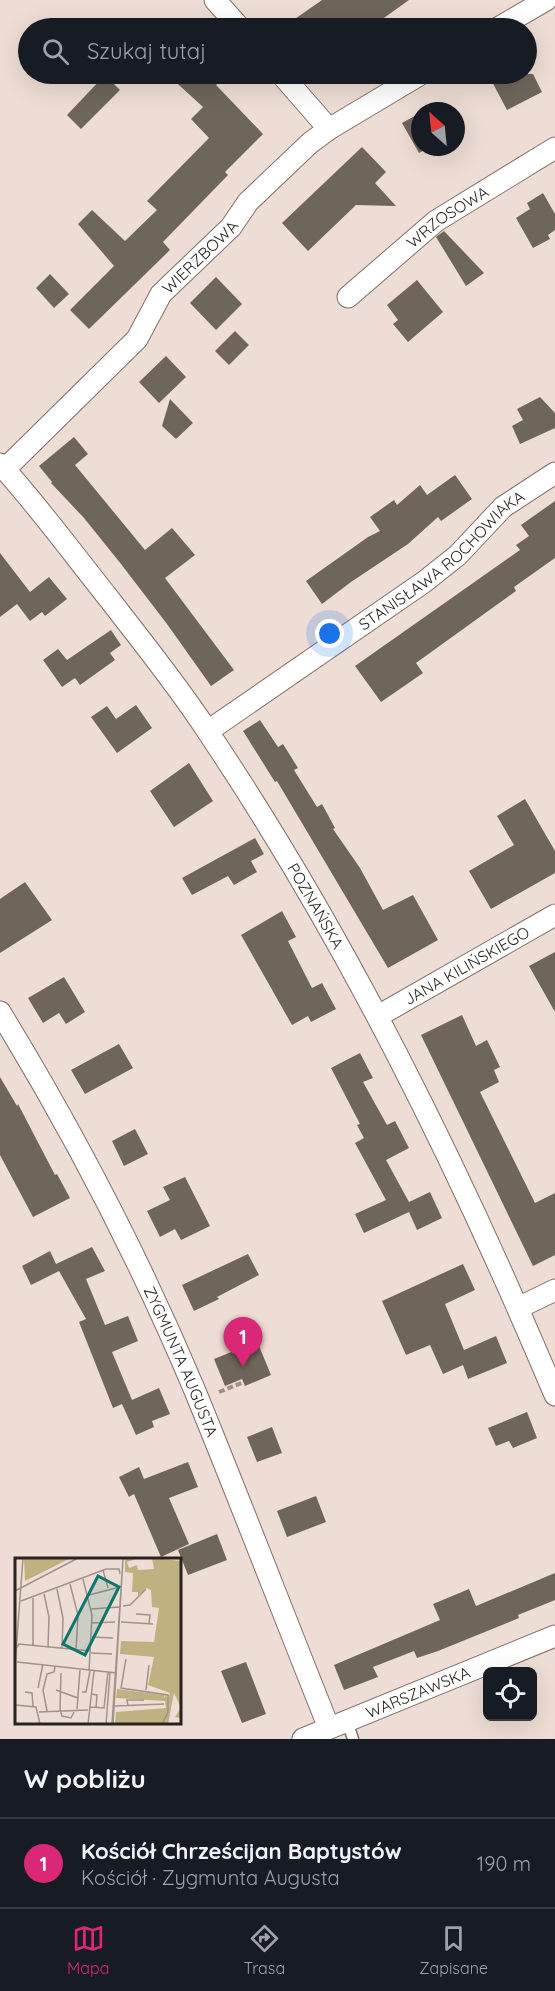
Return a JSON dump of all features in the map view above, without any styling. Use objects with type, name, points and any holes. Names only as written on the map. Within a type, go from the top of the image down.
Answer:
[{"type":"street","points":[[214,0],[231,18]]},
{"type":"street","points":[[515,18],[546,0]]},
{"type":"street","points":[[290,84],[329,129]]},
{"type":"street","name":"WIERZBOWA","points":[[2,467],[137,339],[161,294],[231,227],[248,202],[310,143],[404,84]]},
{"type":"street","name":"WRZOSOWA","points":[[348,297],[436,221],[460,204],[555,148]]},
{"type":"street","name":"POZNAŃSKA","points":[[2,467],[128,623],[208,731],[294,868],[378,1016],[442,1145],[518,1308],[555,1395]]},
{"type":"street","name":"STANISŁAWA ROCHOWIAKA","points":[[208,731],[424,582],[458,555],[504,507],[555,473]]},
{"type":"street","name":"JANA KILIŃSKIEGO","points":[[378,1016],[555,915]]},
{"type":"street","name":"ZYGMUNTA AUGUSTA","points":[[0,1012],[104,1196],[145,1280],[343,1729]]},
{"type":"street","points":[[518,1308],[555,1290]]},
{"type":"street","name":"WARSZAWSKA","points":[[303,1739],[343,1729],[555,1636]]},
{"type":"path","points":[[213,1394],[244,1383]]},
{"type":"building","points":[[322,0],[409,0],[384,18],[296,18]]},
{"type":"building","points":[[537,82],[542,92],[507,110],[493,84],[537,84]]},
{"type":"building","points":[[96,84],[114,84],[120,90],[81,129],[67,115]]},
{"type":"building","points":[[178,84],[217,84],[263,134],[225,172],[228,175],[163,242],[170,250],[89,329],[70,310],[114,266],[78,224],[92,210],[125,241],[157,210],[147,201],[209,138],[191,119],[203,107]]},
{"type":"building","points":[[411,118],[411,139],[402,123]]},
{"type":"building","points":[[362,147],[386,172],[375,183],[396,206],[356,205],[308,251],[282,223]]},
{"type":"building","points":[[543,193],[555,214],[555,230],[548,235],[550,239],[533,248],[516,218],[530,209],[527,203]]},
{"type":"building","points":[[444,231],[484,273],[466,286],[436,237]]},
{"type":"building","points":[[50,274],[69,294],[54,308],[36,288]]},
{"type":"building","points":[[216,277],[242,304],[216,330],[190,303]]},
{"type":"building","points":[[417,280],[443,312],[408,342],[393,324],[398,320],[387,305]]},
{"type":"building","points":[[235,331],[249,345],[229,365],[215,351]]},
{"type":"building","points":[[166,356],[186,377],[159,403],[139,382]]},
{"type":"building","points":[[540,397],[555,413],[555,428],[520,444],[512,426],[523,420],[517,409]]},
{"type":"building","points":[[170,399],[193,423],[176,439],[162,426]]},
{"type":"building","points":[[74,437],[88,454],[75,465],[145,550],[172,528],[195,555],[165,578],[234,670],[211,686],[121,564],[39,466]]},
{"type":"building","points":[[455,475],[472,499],[441,521],[438,517],[408,544],[322,604],[306,581],[380,531],[370,517],[394,500],[397,505],[420,485],[427,495]]},
{"type":"building","points":[[555,501],[555,558],[514,587],[516,591],[416,663],[423,673],[381,702],[355,666],[520,550],[516,545],[529,536],[521,525]]},
{"type":"building","points":[[0,553],[30,592],[49,577],[67,599],[45,616],[42,612],[30,621],[17,604],[0,617]]},
{"type":"building","points":[[111,630],[121,645],[110,653],[115,660],[80,685],[75,678],[62,687],[43,660],[58,649],[67,660]]},
{"type":"building","points":[[136,705],[152,728],[117,753],[91,717],[107,706],[116,719]]},
{"type":"building","points":[[260,720],[278,747],[283,744],[298,768],[294,770],[317,807],[322,804],[335,828],[333,829],[360,868],[383,910],[413,895],[438,940],[388,968],[277,781],[275,782],[243,731]]},
{"type":"building","points":[[189,763],[213,801],[174,827],[150,791]]},
{"type":"building","points":[[525,799],[555,851],[555,873],[491,909],[469,871],[514,845],[497,816]]},
{"type":"building","points":[[255,838],[264,854],[251,861],[257,872],[234,885],[228,876],[192,895],[182,878]]},
{"type":"building","points":[[25,882],[52,920],[0,953],[0,899]]},
{"type":"building","points":[[282,911],[296,937],[288,941],[312,988],[322,983],[336,1009],[311,1022],[308,1016],[292,1025],[241,935]]},
{"type":"building","points":[[555,952],[555,1012],[529,966]]},
{"type":"building","points":[[64,977],[85,1012],[66,1024],[59,1013],[43,1023],[28,998]]},
{"type":"building","points":[[462,1015],[476,1046],[487,1040],[500,1067],[494,1070],[499,1082],[480,1092],[535,1203],[555,1193],[555,1255],[533,1266],[421,1035]]},
{"type":"building","points":[[119,1044],[133,1068],[85,1094],[71,1070]]},
{"type":"building","points":[[360,1053],[373,1078],[363,1082],[387,1125],[395,1121],[409,1148],[386,1160],[409,1202],[430,1192],[442,1218],[417,1230],[409,1212],[364,1233],[355,1214],[386,1200],[355,1143],[364,1138],[357,1125],[360,1124],[331,1068]]},
{"type":"building","points":[[0,1077],[17,1106],[18,1104],[55,1175],[57,1174],[70,1198],[33,1217],[0,1155]]},
{"type":"building","points":[[135,1129],[148,1154],[124,1166],[112,1141]]},
{"type":"building","points":[[185,1177],[210,1226],[181,1240],[175,1229],[160,1237],[147,1211],[170,1200],[163,1187]]},
{"type":"building","points":[[92,1247],[105,1271],[86,1279],[105,1325],[128,1316],[138,1341],[112,1352],[132,1400],[159,1388],[170,1414],[152,1421],[154,1427],[136,1435],[122,1404],[113,1408],[79,1322],[86,1319],[59,1271],[31,1285],[22,1266],[50,1251],[56,1264]]},
{"type":"building","points":[[248,1254],[259,1275],[194,1311],[182,1285]]},
{"type":"building","points":[[463,1264],[475,1290],[445,1304],[464,1350],[496,1336],[507,1363],[468,1379],[463,1365],[443,1374],[430,1345],[406,1355],[382,1301]]},
{"type":"building","points":[[252,1329],[271,1375],[245,1386],[242,1379],[225,1386],[214,1359],[239,1349],[234,1336]]},
{"type":"building","points":[[527,1412],[537,1438],[513,1448],[509,1441],[496,1446],[488,1428]]},
{"type":"building","points":[[272,1427],[282,1453],[257,1462],[247,1437]]},
{"type":"building","points":[[188,1462],[198,1487],[169,1498],[189,1544],[161,1557],[134,1494],[129,1497],[119,1477],[139,1467],[144,1479]]},
{"type":"building","points":[[316,1496],[326,1522],[287,1537],[277,1511]]},
{"type":"building","points":[[217,1534],[227,1560],[188,1575],[178,1550]]},
{"type":"building","points":[[555,1573],[555,1600],[518,1615],[519,1618],[438,1651],[417,1658],[414,1651],[373,1667],[378,1677],[344,1690],[334,1665],[440,1620],[433,1604],[469,1589],[476,1606]]},
{"type":"building","points":[[246,1662],[266,1714],[242,1723],[221,1671]]},
{"type":"place","name":"Kościół Chrześcijan Baptystów","points":[[243,1367]]}]
